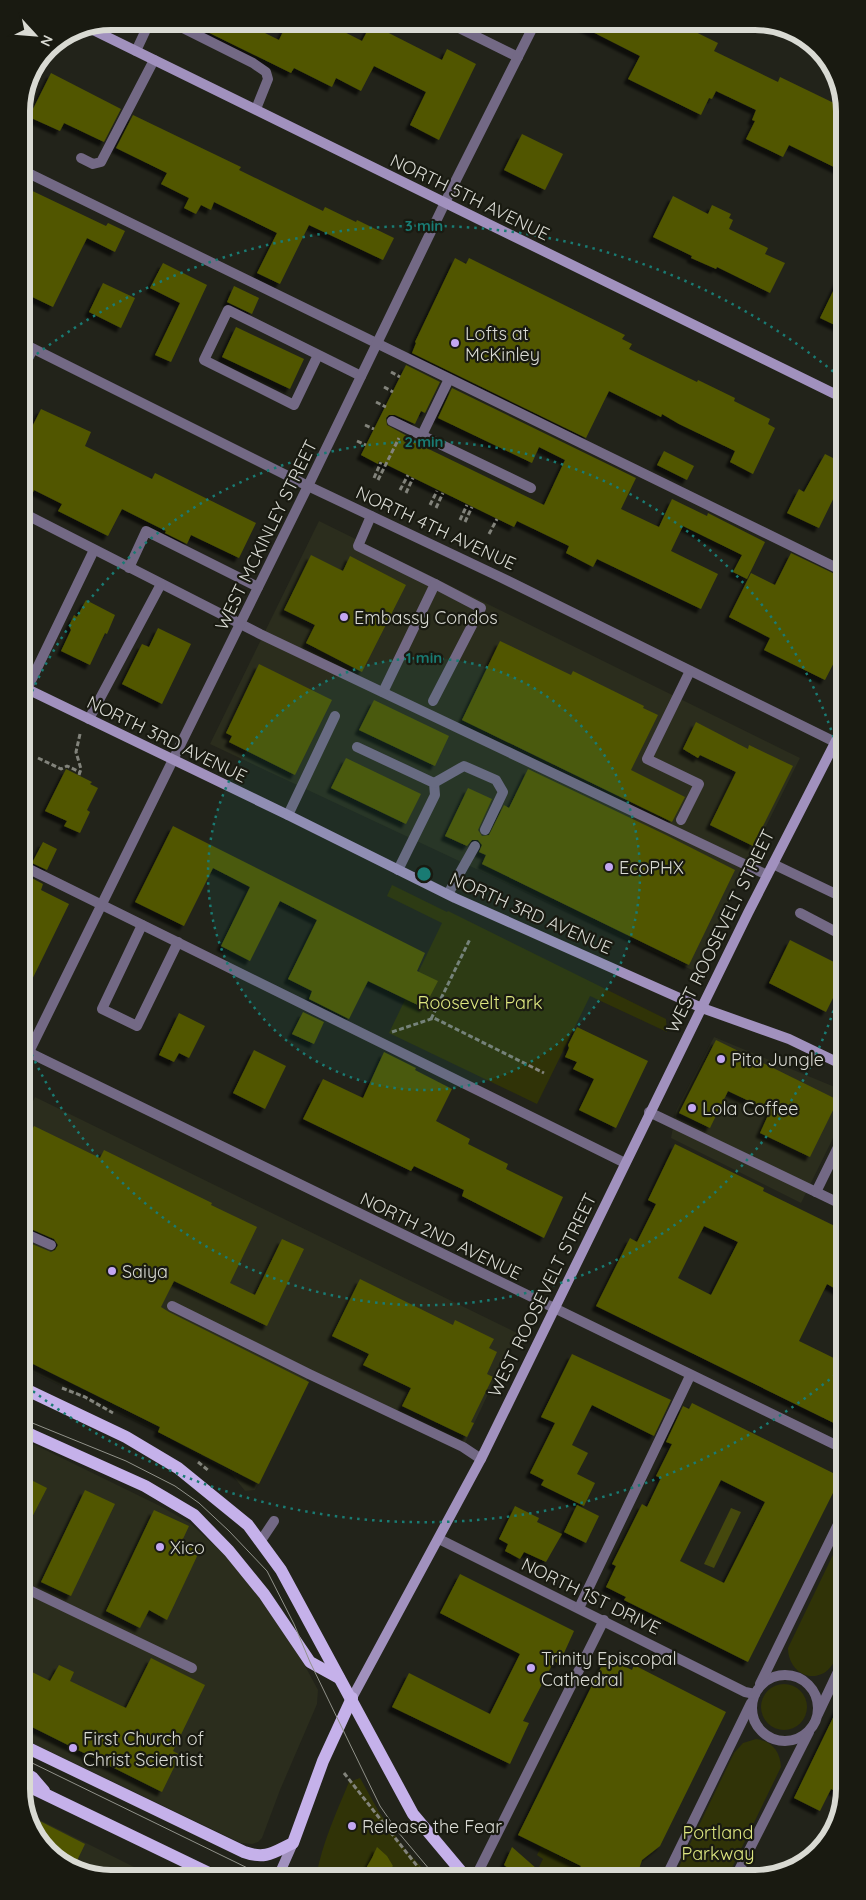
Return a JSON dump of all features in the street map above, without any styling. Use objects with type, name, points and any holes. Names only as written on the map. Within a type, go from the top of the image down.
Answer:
[{"type":"main road","points":[[30,1391],[124,1436],[178,1468],[248,1525],[282,1570],[413,1814],[460,1870]]},
{"type":"main road","points":[[30,1434],[145,1486],[194,1515],[230,1551],[264,1594],[310,1662],[339,1678]]},
{"type":"main road","name":"WEST ROOSEVELT STREET","points":[[293,1843],[330,1744],[352,1698]]},
{"type":"main road","points":[[30,1749],[244,1852],[256,1856],[273,1854],[293,1843]]},
{"type":"main road","points":[[30,1776],[49,1796]]},
{"type":"main road","points":[[30,1787],[202,1870]]},
{"type":"street","points":[[136,51],[146,30]]},
{"type":"street","points":[[187,30],[253,63],[266,72],[268,79],[256,109]]},
{"type":"street","points":[[463,30],[518,57]]},
{"type":"street","name":"WEST MCKINLEY STREET","points":[[30,1047],[308,486],[444,203],[532,30]]},
{"type":"street","name":"NORTH 5TH AVENUE","points":[[97,32],[836,395]]},
{"type":"street","points":[[81,158],[93,164],[102,162],[154,60]]},
{"type":"street","points":[[30,174],[836,568]]},
{"type":"street","points":[[318,355],[294,404],[204,360],[228,310],[361,376]]},
{"type":"street","name":"NORTH 4TH AVENUE","points":[[30,348],[308,486],[500,577],[836,743]]},
{"type":"street","points":[[30,355],[33,349]]},
{"type":"street","points":[[422,435],[449,379]]},
{"type":"street","points":[[392,421],[531,488]]},
{"type":"street","points":[[371,516],[358,546],[481,608],[433,701]]},
{"type":"street","points":[[30,518],[240,624],[767,875]]},
{"type":"street","points":[[129,568],[146,531],[258,586]]},
{"type":"street","points":[[30,678],[94,550]]},
{"type":"street","points":[[89,719],[161,584]]},
{"type":"street","points":[[383,692],[435,584]]},
{"type":"street","points":[[681,820],[699,784],[647,759],[690,670]]},
{"type":"street","name":"NORTH 3RD AVENUE","points":[[30,690],[448,894],[702,1008],[789,1039],[836,1062]]},
{"type":"street","points":[[288,815],[335,716]]},
{"type":"street","points":[[357,747],[434,783]]},
{"type":"street","name":"WEST ROOSEVELT STREET","points":[[352,1698],[481,1459],[767,875],[836,749]]},
{"type":"street","points":[[434,783],[464,766],[496,780],[503,792],[485,830]]},
{"type":"street","points":[[398,870],[435,795],[434,783]]},
{"type":"street","points":[[448,894],[475,846]]},
{"type":"street","points":[[773,864],[836,894]]},
{"type":"street","points":[[30,869],[626,1163]]},
{"type":"street","points":[[800,913],[836,932]]},
{"type":"street","points":[[142,925],[102,1009],[138,1026],[178,942]]},
{"type":"street","name":"NORTH 2ND AVENUE","points":[[30,1057],[836,1445]]},
{"type":"street","points":[[650,1112],[836,1202]]},
{"type":"street","points":[[816,1192],[836,1151]]},
{"type":"street","points":[[30,1235],[51,1245]]},
{"type":"street","points":[[172,1306],[463,1447],[481,1459]]},
{"type":"street","points":[[579,1608],[690,1376]]},
{"type":"street","points":[[260,1542],[274,1521]]},
{"type":"street","points":[[669,1870],[836,1529]]},
{"type":"street","name":"NORTH 1ST DRIVE","points":[[439,1539],[745,1692],[756,1694]]},
{"type":"street","points":[[30,1590],[192,1668]]},
{"type":"street","points":[[479,1870],[604,1620]]},
{"type":"street","points":[[810,1728],[802,1736],[792,1740],[781,1741],[770,1738],[754,1722],[752,1711],[756,1694],[767,1681],[777,1676],[799,1679],[815,1695],[816,1717]]},
{"type":"street","points":[[739,1870],[836,1676]]},
{"type":"street","name":"WEST ROOSEVELT STREET","points":[[281,1870],[293,1843]]},
{"type":"path","points":[[391,372],[400,377]]},
{"type":"path","points":[[384,387],[393,392]]},
{"type":"path","points":[[376,402],[386,406]]},
{"type":"path","points":[[365,425],[374,429]]},
{"type":"path","points":[[378,480],[400,438],[404,440]]},
{"type":"path","points":[[357,441],[366,445]]},
{"type":"path","points":[[374,478],[381,462]]},
{"type":"path","points":[[400,490],[408,475]]},
{"type":"path","points":[[406,493],[413,478]]},
{"type":"path","points":[[430,505],[437,491]]},
{"type":"path","points":[[436,508],[443,493]]},
{"type":"path","points":[[460,520],[467,505]]},
{"type":"path","points":[[465,522],[472,508]]},
{"type":"path","points":[[489,534],[497,519]]},
{"type":"path","points":[[38,758],[61,769],[67,766],[80,774],[76,752],[80,734]]},
{"type":"path","points":[[431,1019],[470,939]]},
{"type":"path","points":[[373,1039],[434,1018],[544,1073]]},
{"type":"path","points":[[344,1772],[420,1870]]},
{"type":"shaded area","points":[[319,521],[800,758],[697,965],[692,970],[210,744]]},
{"type":"shaded area","points":[[714,1037],[836,1088],[836,1132],[801,1203],[671,1138],[676,1111]]},
{"type":"shaded area","points":[[35,1097],[517,1333],[463,1447],[310,1374],[255,1490],[245,1491],[231,1473],[158,1432],[30,1370],[30,1107]]},
{"type":"shaded area","points":[[30,1442],[160,1506],[190,1523],[225,1555],[257,1593],[303,1662],[318,1690],[317,1704],[280,1790],[262,1838],[252,1844],[241,1843],[30,1742]]},
{"type":"shaded area","points":[[731,1508],[741,1512],[714,1568],[704,1564]]},
{"type":"shaded area","points":[[35,1818],[140,1870],[105,1870],[80,1864],[70,1859],[47,1838]]},
{"type":"green space","name":"Roosevelt Park","points":[[392,885],[666,1019],[667,1032],[590,996],[537,1104],[389,1033],[442,923],[387,896]]},
{"type":"green space","points":[[836,1549],[836,1658],[827,1671],[817,1676],[810,1676],[794,1667],[788,1648]]},
{"type":"green space","points":[[789,1684],[801,1690],[806,1698],[806,1716],[801,1724],[793,1729],[779,1730],[767,1724],[762,1716],[761,1702],[767,1690],[775,1685]]},
{"type":"green space","name":"Portland Parkway","points":[[756,1739],[767,1742],[777,1752],[781,1767],[731,1870],[677,1870],[734,1753],[743,1743]]},
{"type":"green space","points":[[360,1778],[379,1812],[404,1848],[424,1870],[318,1870],[334,1817],[349,1782]]},
{"type":"green space","points":[[541,1847],[581,1867],[579,1870],[539,1870],[543,1859],[537,1855]]},
{"type":"building","points":[[203,30],[259,30],[279,40],[284,30],[341,30],[362,41],[368,30],[383,30],[442,60],[447,49],[476,64],[439,140],[410,125],[426,92],[374,66],[361,91],[336,78],[332,87],[294,68],[291,73]]},
{"type":"building","points":[[589,30],[691,30],[718,43],[714,51],[778,82],[780,77],[835,104],[836,168],[789,145],[783,157],[746,139],[755,121],[752,120],[756,110],[716,91],[712,99],[709,98],[701,115],[628,79],[640,56]]},
{"type":"building","points":[[51,73],[121,109],[104,142],[64,123],[60,131],[30,117]]},
{"type":"building","points":[[133,115],[241,167],[239,170],[323,211],[325,207],[394,238],[383,260],[309,225],[280,284],[257,273],[277,233],[214,202],[211,210],[201,205],[196,214],[184,208],[189,198],[161,184],[167,173],[116,148]]},
{"type":"building","points":[[522,134],[563,154],[545,190],[504,170]]},
{"type":"building","points":[[30,190],[106,226],[108,223],[125,231],[115,252],[87,238],[53,307],[30,296]]},
{"type":"building","points":[[673,196],[708,214],[712,205],[731,214],[729,218],[733,220],[729,229],[768,248],[765,254],[785,263],[770,293],[717,267],[716,269],[691,258],[692,256],[653,237]]},
{"type":"building","points":[[455,258],[466,264],[469,258],[625,335],[622,339],[632,344],[629,349],[735,398],[734,401],[770,419],[768,424],[775,428],[753,474],[730,462],[735,451],[662,414],[661,417],[609,391],[586,438],[412,353],[415,342]]},
{"type":"building","points":[[163,263],[207,285],[171,362],[155,355],[180,303],[150,288]]},
{"type":"building","points":[[103,283],[135,298],[121,328],[89,312]]},
{"type":"building","points":[[836,285],[836,326],[820,318]]},
{"type":"building","points":[[234,286],[259,298],[252,314],[227,302]]},
{"type":"building","points":[[236,327],[304,359],[290,389],[222,357]]},
{"type":"building","points":[[406,365],[440,382],[425,413],[421,411],[415,424],[395,415],[389,415],[386,418],[387,425],[409,437],[408,439],[544,505],[565,460],[539,447],[532,463],[438,418],[452,388],[636,478],[621,509],[659,527],[672,499],[707,516],[708,513],[765,542],[747,579],[733,572],[742,555],[683,526],[671,551],[718,574],[701,609],[597,559],[593,567],[566,553],[569,546],[517,521],[514,527],[379,461],[378,464],[361,455]]},
{"type":"building","points":[[41,409],[91,432],[85,446],[152,479],[155,473],[256,523],[239,558],[191,535],[187,544],[122,509],[108,536],[58,511],[62,504],[34,490],[30,498],[30,431]]},
{"type":"building","points":[[664,451],[694,466],[687,480],[657,465]]},
{"type":"building","points":[[825,454],[836,460],[836,493],[819,528],[787,513],[799,489],[804,492]]},
{"type":"building","points":[[791,553],[836,575],[836,659],[825,680],[764,650],[770,638],[729,617],[751,573],[775,585]]},
{"type":"building","name":"Embassy Condos","points":[[311,555],[343,571],[350,556],[406,585],[362,672],[306,643],[315,625],[284,610]]},
{"type":"building","points":[[86,600],[115,615],[90,665],[61,651],[71,630],[69,626],[74,615],[77,617]]},
{"type":"building","points":[[158,628],[191,644],[162,704],[122,684],[142,644],[149,647]]},
{"type":"building","points":[[500,641],[571,675],[573,671],[644,706],[643,708],[658,715],[631,770],[685,797],[672,822],[462,720]]},
{"type":"building","points":[[259,664],[332,700],[295,775],[229,742],[232,736],[226,733]]},
{"type":"building","points":[[374,700],[449,736],[435,766],[359,730]]},
{"type":"building","points":[[696,722],[748,749],[749,745],[793,766],[753,846],[710,825],[736,772],[700,755],[698,758],[683,749]]},
{"type":"building","points":[[346,758],[421,794],[406,824],[331,788]]},
{"type":"building","points":[[66,769],[92,782],[90,784],[98,788],[87,810],[90,812],[80,833],[64,826],[67,821],[45,811]]},
{"type":"building","name":"EcoPHX","points":[[528,769],[735,870],[689,965],[482,864],[486,855],[479,852],[482,845],[478,840],[472,840],[467,846],[445,836],[468,788],[492,799],[478,830],[482,836],[489,835],[504,805],[509,808]]},
{"type":"building","points":[[173,826],[425,953],[417,971],[438,981],[424,1008],[368,981],[349,1019],[309,999],[312,991],[288,979],[317,920],[280,901],[250,961],[221,946],[250,887],[213,868],[184,926],[135,902]]},
{"type":"building","points":[[43,842],[57,849],[47,870],[32,863]]},
{"type":"building","points":[[30,877],[43,884],[41,890],[69,904],[30,984]]},
{"type":"building","points":[[790,940],[836,963],[836,992],[826,1012],[769,983]]},
{"type":"building","points":[[303,1012],[324,1022],[314,1044],[292,1034]]},
{"type":"building","points":[[179,1013],[205,1026],[189,1058],[179,1053],[174,1062],[159,1055]]},
{"type":"building","points":[[577,1027],[648,1061],[616,1128],[579,1110],[594,1079],[573,1069],[577,1062],[565,1057],[569,1048],[568,1045]]},
{"type":"building","points":[[716,1040],[836,1099],[836,1104],[810,1157],[760,1133],[770,1111],[728,1091],[710,1128],[679,1113]]},
{"type":"building","points":[[254,1050],[286,1066],[265,1109],[233,1093]]},
{"type":"building","points":[[384,1052],[452,1089],[436,1121],[470,1139],[468,1144],[508,1164],[506,1169],[563,1197],[544,1238],[462,1196],[464,1190],[414,1166],[411,1171],[303,1119],[323,1079],[363,1098]]},
{"type":"building","points":[[34,1126],[100,1158],[104,1150],[257,1227],[230,1283],[255,1295],[282,1239],[304,1249],[267,1326],[174,1281],[161,1307],[309,1382],[259,1484],[158,1432],[160,1427],[30,1362],[30,1243],[51,1252],[58,1245],[54,1239],[30,1229],[30,1134]]},
{"type":"building","points":[[675,1144],[764,1188],[763,1191],[836,1227],[836,1289],[827,1284],[799,1341],[836,1359],[836,1424],[596,1306],[630,1238],[637,1242],[656,1204],[648,1200]],"holes":[[[704,1226],[738,1242],[711,1295],[678,1278]]]},
{"type":"building","points":[[360,1279],[453,1325],[455,1320],[494,1339],[489,1348],[497,1352],[487,1374],[493,1377],[471,1422],[474,1423],[467,1437],[402,1406],[411,1388],[363,1365],[369,1354],[332,1336]]},
{"type":"building","points":[[572,1354],[671,1400],[654,1436],[592,1405],[572,1445],[588,1453],[577,1474],[595,1483],[584,1506],[541,1485],[544,1480],[530,1473],[555,1423],[541,1417]]},
{"type":"building","points":[[692,1403],[836,1475],[836,1487],[748,1662],[624,1600],[626,1597],[606,1587],[616,1566],[612,1564],[642,1504],[647,1507],[661,1478],[656,1476],[672,1444],[666,1442],[683,1406],[689,1409]],"holes":[[[721,1480],[765,1502],[724,1583],[680,1561]]]},
{"type":"building","points":[[30,1480],[47,1488],[30,1521]]},
{"type":"building","points":[[85,1490],[115,1504],[71,1596],[41,1582]]},
{"type":"building","points":[[577,1505],[599,1516],[586,1543],[564,1532]]},
{"type":"building","points":[[515,1506],[539,1518],[537,1522],[562,1534],[546,1562],[524,1552],[520,1559],[505,1551],[508,1544],[499,1539]]},
{"type":"building","points":[[154,1510],[189,1526],[182,1541],[200,1550],[167,1620],[149,1610],[140,1628],[106,1611]]},
{"type":"building","name":"Trinity Episcopal Cathedral","points":[[460,1574],[574,1631],[559,1664],[554,1661],[523,1721],[529,1723],[510,1764],[392,1707],[409,1673],[490,1714],[520,1654],[440,1613]]},
{"type":"building","points":[[606,1657],[632,1670],[634,1665],[726,1712],[660,1846],[642,1860],[639,1870],[579,1870],[581,1866],[518,1835]]},
{"type":"building","points":[[151,1658],[205,1685],[173,1751],[180,1755],[162,1792],[30,1726],[30,1671],[50,1681],[59,1665],[74,1672],[70,1681],[126,1708]]},
{"type":"building","points":[[836,1711],[836,1791],[831,1789],[820,1811],[794,1798]]},
{"type":"building","points":[[36,1819],[85,1844],[76,1862],[70,1859],[47,1838]]},
{"type":"building","points":[[377,1847],[387,1856],[393,1866],[389,1870],[365,1870]]},
{"type":"building","points":[[512,1847],[538,1870],[506,1870],[508,1868],[504,1865]]},
{"type":"tram line","points":[[30,1422],[126,1461],[175,1486],[199,1503],[267,1571],[380,1806],[398,1832],[430,1870]]},
{"type":"tram line","points":[[30,1762],[252,1870]]},
{"type":"place","name":"Lofts at McKinley","points":[[455,343]]},
{"type":"place","name":"Embassy Condos","points":[[344,617]]},
{"type":"place","name":"EcoPHX","points":[[609,867]]},
{"type":"place","name":"Pita Jungle","points":[[721,1059]]},
{"type":"place","name":"Lola Coffee","points":[[692,1108]]},
{"type":"place","name":"Saiya","points":[[112,1271]]},
{"type":"place","name":"Xico","points":[[160,1547]]},
{"type":"place","name":"Trinity Episcopal Cathedral","points":[[531,1668]]},
{"type":"place","name":"First Church of Christ Scientist","points":[[73,1748]]},
{"type":"place","name":"Release the Fear","points":[[352,1826]]}]
